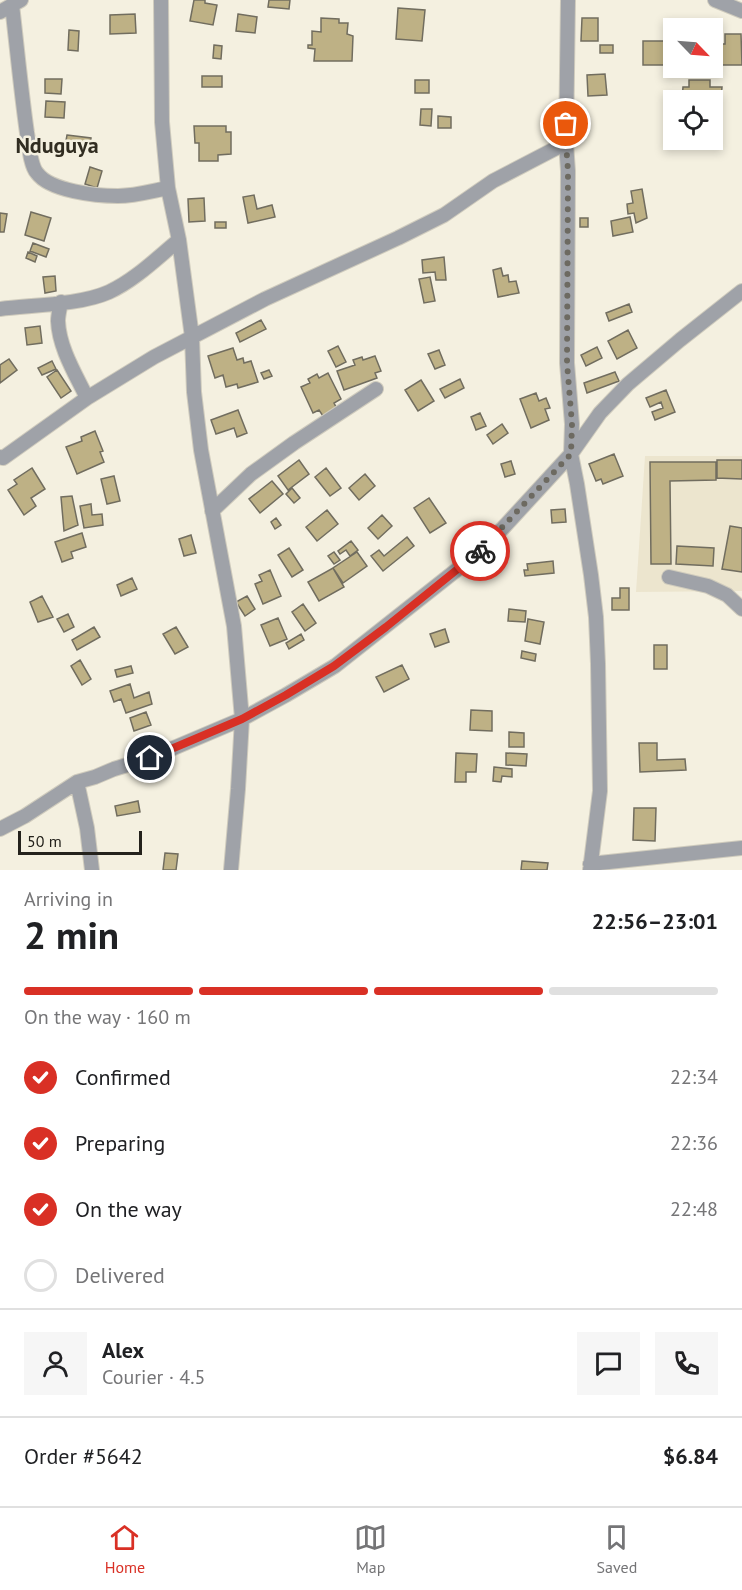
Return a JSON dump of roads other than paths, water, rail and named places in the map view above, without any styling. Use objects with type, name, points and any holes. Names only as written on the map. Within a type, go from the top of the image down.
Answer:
[{"type":"street","points":[[161,0],[162,122],[168,188],[179,240],[192,337],[194,392],[201,450],[234,626],[242,719],[231,870]]},
{"type":"street","points":[[568,0],[567,363],[572,424],[571,454],[590,565],[597,640],[600,791],[590,867],[742,848]]},
{"type":"street","points":[[715,0],[742,11]]},
{"type":"street","points":[[11,6],[23,108],[35,171],[44,181],[57,187],[85,192],[118,196],[142,194],[168,188]]},
{"type":"street","points":[[0,457],[3,458],[57,418],[154,357],[265,299],[444,215],[493,181],[566,143]]},
{"type":"street","points":[[0,309],[93,298],[110,292],[130,280],[179,240]]},
{"type":"street","points":[[0,829],[25,816],[77,782],[150,758],[242,719],[334,666],[473,557],[571,454],[600,413],[628,384],[742,291]]},
{"type":"street","points":[[61,302],[58,321],[62,339],[67,356],[87,398]]},
{"type":"street","points":[[212,511],[250,474],[376,389]]},
{"type":"street","points":[[669,577],[708,586],[727,595],[742,609]]},
{"type":"street","points":[[77,782],[87,828],[92,870]]},
{"type":"district","name":"Nduguya","points":[[57,145]]}]
